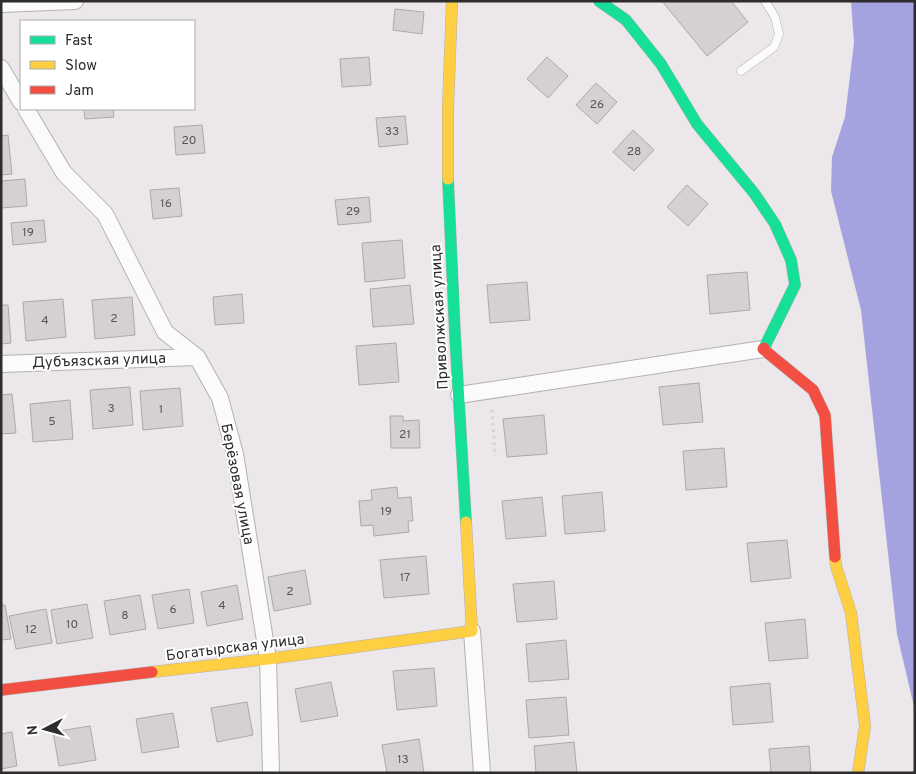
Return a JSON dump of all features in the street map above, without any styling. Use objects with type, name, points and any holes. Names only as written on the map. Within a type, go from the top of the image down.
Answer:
[{"type":"main road","name":"Приволжская улица","points":[[452,1],[448,108],[448,197],[472,631]]},
{"type":"main road","points":[[599,1],[626,20],[661,64],[697,124],[754,193],[775,224],[791,260],[795,285],[763,349],[813,390],[825,415],[836,566],[851,613],[865,726],[858,773]]},
{"type":"main road","name":"Богатырская улица","points":[[1,690],[268,659],[472,631]]},
{"type":"street","points":[[1,4],[75,1]]},
{"type":"street","points":[[1,68],[20,100]]},
{"type":"street","name":"Берёзовая улица","points":[[27,110],[64,173],[106,214],[165,332],[197,356],[220,398],[235,454],[268,659],[271,773]]},
{"type":"street","points":[[458,396],[763,349]]},
{"type":"street","name":"Дубъязская улица","points":[[1,364],[197,356]]},
{"type":"street","points":[[472,631],[482,773]]},
{"type":"lane","points":[[741,71],[774,48],[779,34],[775,17],[765,1]]},
{"type":"path","points":[[492,410],[495,456]]},
{"type":"water","points":[[851,1],[915,1],[915,711],[897,634],[861,310],[831,191],[832,157],[845,117],[854,43]]},
{"type":"building","points":[[662,1],[731,1],[748,22],[707,56]]},
{"type":"building","points":[[395,9],[424,12],[422,34],[393,30]]},
{"type":"building","points":[[369,57],[371,85],[342,87],[340,59]]},
{"type":"building","points":[[547,57],[568,76],[548,98],[527,79]]},
{"type":"building","points":[[596,83],[617,102],[597,124],[576,105]]},
{"type":"building","points":[[84,110],[113,110],[114,117],[85,119]]},
{"type":"building","points":[[405,116],[408,144],[379,147],[376,118]]},
{"type":"building","points":[[202,125],[205,153],[176,155],[174,127]]},
{"type":"building","points":[[633,130],[654,150],[634,171],[613,152]]},
{"type":"building","points":[[8,135],[12,174],[1,175],[1,136]]},
{"type":"building","points":[[25,179],[27,206],[1,208],[1,181]]},
{"type":"building","points":[[687,185],[708,204],[688,226],[667,207]]},
{"type":"building","points":[[179,188],[182,216],[153,219],[150,190]]},
{"type":"building","points":[[369,197],[371,222],[338,225],[335,200]]},
{"type":"building","points":[[44,220],[46,242],[13,245],[11,223]]},
{"type":"building","points":[[402,240],[405,278],[365,282],[362,243]]},
{"type":"building","points":[[747,272],[750,310],[710,314],[707,275]]},
{"type":"building","points":[[527,282],[530,320],[490,323],[487,285]]},
{"type":"building","points":[[410,285],[414,324],[373,327],[370,289]]},
{"type":"building","points":[[242,294],[244,323],[215,325],[213,297]]},
{"type":"building","points":[[132,297],[135,335],[95,339],[92,300]]},
{"type":"building","points":[[63,299],[66,337],[26,341],[23,302]]},
{"type":"building","points":[[1,305],[8,305],[11,343],[1,344]]},
{"type":"building","points":[[396,343],[399,382],[359,385],[356,346]]},
{"type":"building","points":[[699,383],[703,422],[663,425],[659,387]]},
{"type":"building","points":[[130,387],[133,425],[93,429],[90,390]]},
{"type":"building","points":[[180,388],[183,426],[143,430],[140,391]]},
{"type":"building","points":[[12,394],[16,433],[1,434],[1,395]]},
{"type":"building","points":[[70,400],[73,439],[33,442],[30,404]]},
{"type":"building","points":[[544,415],[547,454],[507,457],[503,419]]},
{"type":"building","points":[[390,416],[403,416],[403,421],[419,420],[420,448],[391,448]]},
{"type":"building","points":[[724,448],[727,487],[686,490],[683,451]]},
{"type":"building","points":[[397,487],[398,498],[411,497],[413,521],[408,521],[409,532],[374,536],[373,525],[361,526],[359,501],[372,500],[371,490]]},
{"type":"building","points":[[602,492],[605,531],[565,534],[562,496]]},
{"type":"building","points":[[542,497],[546,536],[506,539],[502,501]]},
{"type":"building","points":[[787,540],[791,578],[751,582],[747,543]]},
{"type":"building","points":[[426,556],[429,594],[384,598],[380,560]]},
{"type":"building","points":[[305,570],[311,604],[274,611],[268,577]]},
{"type":"building","points":[[554,581],[557,619],[517,622],[513,584]]},
{"type":"building","points":[[237,585],[243,619],[207,626],[201,592]]},
{"type":"building","points":[[189,589],[194,623],[158,629],[152,595]]},
{"type":"building","points":[[140,595],[146,629],[110,635],[104,601]]},
{"type":"building","points":[[87,604],[93,638],[57,644],[51,610]]},
{"type":"building","points":[[1,605],[5,605],[11,639],[1,640]]},
{"type":"building","points":[[46,609],[52,643],[16,649],[9,616]]},
{"type":"building","points":[[805,619],[808,658],[769,661],[765,623]]},
{"type":"building","points":[[566,640],[569,679],[529,682],[526,644]]},
{"type":"building","points":[[434,668],[437,706],[397,710],[393,671]]},
{"type":"building","points":[[331,682],[338,716],[301,722],[295,689]]},
{"type":"building","points":[[770,683],[773,722],[733,725],[730,687]]},
{"type":"building","points":[[566,697],[569,735],[529,738],[526,700]]},
{"type":"building","points":[[247,702],[253,735],[217,742],[211,708]]},
{"type":"building","points":[[173,713],[179,747],[142,753],[136,719]]},
{"type":"building","points":[[90,726],[96,760],[59,766],[53,732]]},
{"type":"building","points":[[12,732],[17,766],[1,769],[1,734]]},
{"type":"building","points":[[419,739],[424,773],[387,773],[382,745]]},
{"type":"building","points":[[574,742],[577,773],[536,773],[534,746]]},
{"type":"building","points":[[809,746],[811,773],[771,773],[769,749]]},
{"type":"traffic: fast","points":[[599,1],[626,20],[661,64],[697,124],[754,193],[775,224],[791,260],[795,285],[764,348]]},
{"type":"traffic: fast","points":[[448,179],[466,522]]},
{"type":"traffic: slow","points":[[448,179],[448,108],[452,1]]},
{"type":"traffic: slow","points":[[152,672],[268,659],[472,631],[466,522]]},
{"type":"traffic: slow","points":[[835,557],[836,566],[851,613],[865,726],[858,773]]},
{"type":"traffic: jam","points":[[764,348],[813,390],[825,415],[835,557]]},
{"type":"traffic: jam","points":[[1,690],[152,672]]}]
